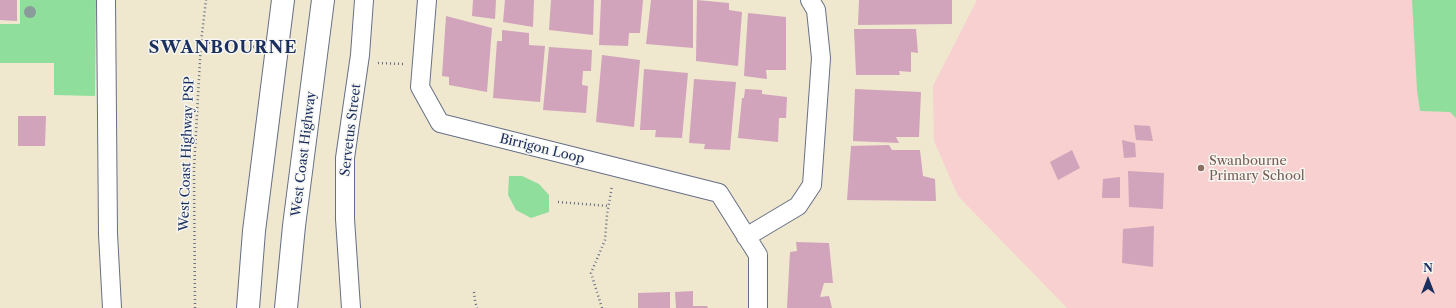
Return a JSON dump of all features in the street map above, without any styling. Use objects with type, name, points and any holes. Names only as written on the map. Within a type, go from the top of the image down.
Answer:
[{"type":"highway","points":[[248,308],[254,231],[283,0]]},
{"type":"highway","name":"West Coast Highway","points":[[286,308],[295,218],[323,0]]},
{"type":"street","points":[[106,0],[108,234],[112,308]]},
{"type":"street","name":"Servetus Street","points":[[351,308],[345,219],[345,158],[360,55],[364,0]]},
{"type":"street","name":"Birrigon Loop","points":[[427,0],[420,87],[440,123],[719,193],[758,255],[758,308]]},
{"type":"street","points":[[746,237],[798,206],[812,185],[821,58],[816,10],[810,0]]},
{"type":"path","name":"West Coast Highway PSP","points":[[195,308],[194,169],[201,42],[206,0]]},
{"type":"path","points":[[201,42],[258,48]]},
{"type":"path","points":[[373,63],[402,64]]},
{"type":"path","points":[[602,308],[591,273],[605,240],[616,167]]},
{"type":"path","points":[[558,202],[609,206]]},
{"type":"path","points":[[474,292],[477,308]]},
{"type":"shaded area","name":"Swanbourne Primary School","points":[[977,0],[1456,0],[1456,308],[1067,308],[958,196],[934,141],[933,86]]},
{"type":"green space","points":[[20,0],[96,0],[95,96],[54,95],[54,63],[0,63],[0,24],[20,24]]},
{"type":"green space","points":[[1412,0],[1456,0],[1456,118],[1450,112],[1420,111],[1417,90]]},
{"type":"green space","points":[[509,176],[522,176],[539,184],[549,195],[549,212],[531,218],[516,210],[508,195]]},
{"type":"building","points":[[0,0],[17,0],[17,21],[0,20]]},
{"type":"building","points":[[473,0],[496,0],[495,19],[472,16]]},
{"type":"building","points":[[505,0],[534,0],[533,27],[503,22]]},
{"type":"building","points":[[551,0],[594,0],[593,35],[549,30]]},
{"type":"building","points":[[601,0],[643,0],[640,33],[629,33],[628,46],[599,45]]},
{"type":"building","points":[[651,0],[693,0],[693,48],[646,44]]},
{"type":"building","points":[[697,0],[729,3],[729,10],[742,12],[738,66],[696,61]]},
{"type":"building","points":[[859,0],[952,0],[952,24],[858,25]]},
{"type":"building","points":[[748,13],[786,17],[786,70],[766,70],[767,79],[744,76]]},
{"type":"building","points":[[446,16],[492,28],[487,92],[449,85],[449,77],[442,76]]},
{"type":"building","points":[[854,29],[916,29],[918,53],[911,52],[911,72],[899,71],[900,75],[856,75]]},
{"type":"building","points":[[502,30],[529,33],[529,45],[545,46],[540,102],[493,98],[497,41],[502,41]]},
{"type":"building","points":[[549,47],[592,50],[591,71],[583,71],[582,85],[588,86],[586,113],[543,110]]},
{"type":"building","points":[[602,55],[640,60],[634,127],[596,122]]},
{"type":"building","points":[[644,69],[688,73],[682,138],[655,137],[656,130],[640,130]]},
{"type":"building","points":[[694,79],[736,82],[730,150],[704,149],[705,144],[689,143]]},
{"type":"building","points":[[745,89],[762,90],[762,94],[787,97],[786,118],[779,118],[778,142],[738,138],[742,98],[744,98]]},
{"type":"building","points":[[855,89],[921,92],[919,137],[896,137],[899,143],[853,141]]},
{"type":"building","points":[[18,116],[46,116],[45,146],[18,146]]},
{"type":"building","points":[[1134,125],[1150,126],[1153,141],[1136,140]]},
{"type":"building","points":[[1122,140],[1135,143],[1136,157],[1124,158]]},
{"type":"building","points":[[889,145],[892,150],[920,150],[923,176],[935,179],[936,201],[847,200],[851,146]]},
{"type":"building","points":[[1072,150],[1080,168],[1058,180],[1050,162]]},
{"type":"building","points":[[1128,171],[1164,173],[1163,209],[1129,207]]},
{"type":"building","points":[[1120,177],[1120,198],[1102,198],[1103,179]]},
{"type":"building","points":[[1154,226],[1153,267],[1122,263],[1123,229]]},
{"type":"building","points":[[796,242],[829,243],[833,283],[824,283],[820,297],[829,296],[832,308],[787,308],[790,252],[797,251]]},
{"type":"building","points":[[693,291],[693,306],[707,306],[708,308],[676,308],[675,292]]},
{"type":"building","points":[[670,292],[670,308],[638,308],[638,293]]},
{"type":"place","name":"Swanbourne Primary School","points":[[1201,168]]},
{"type":"district","name":"SWANBOURNE","points":[[223,48]]}]
